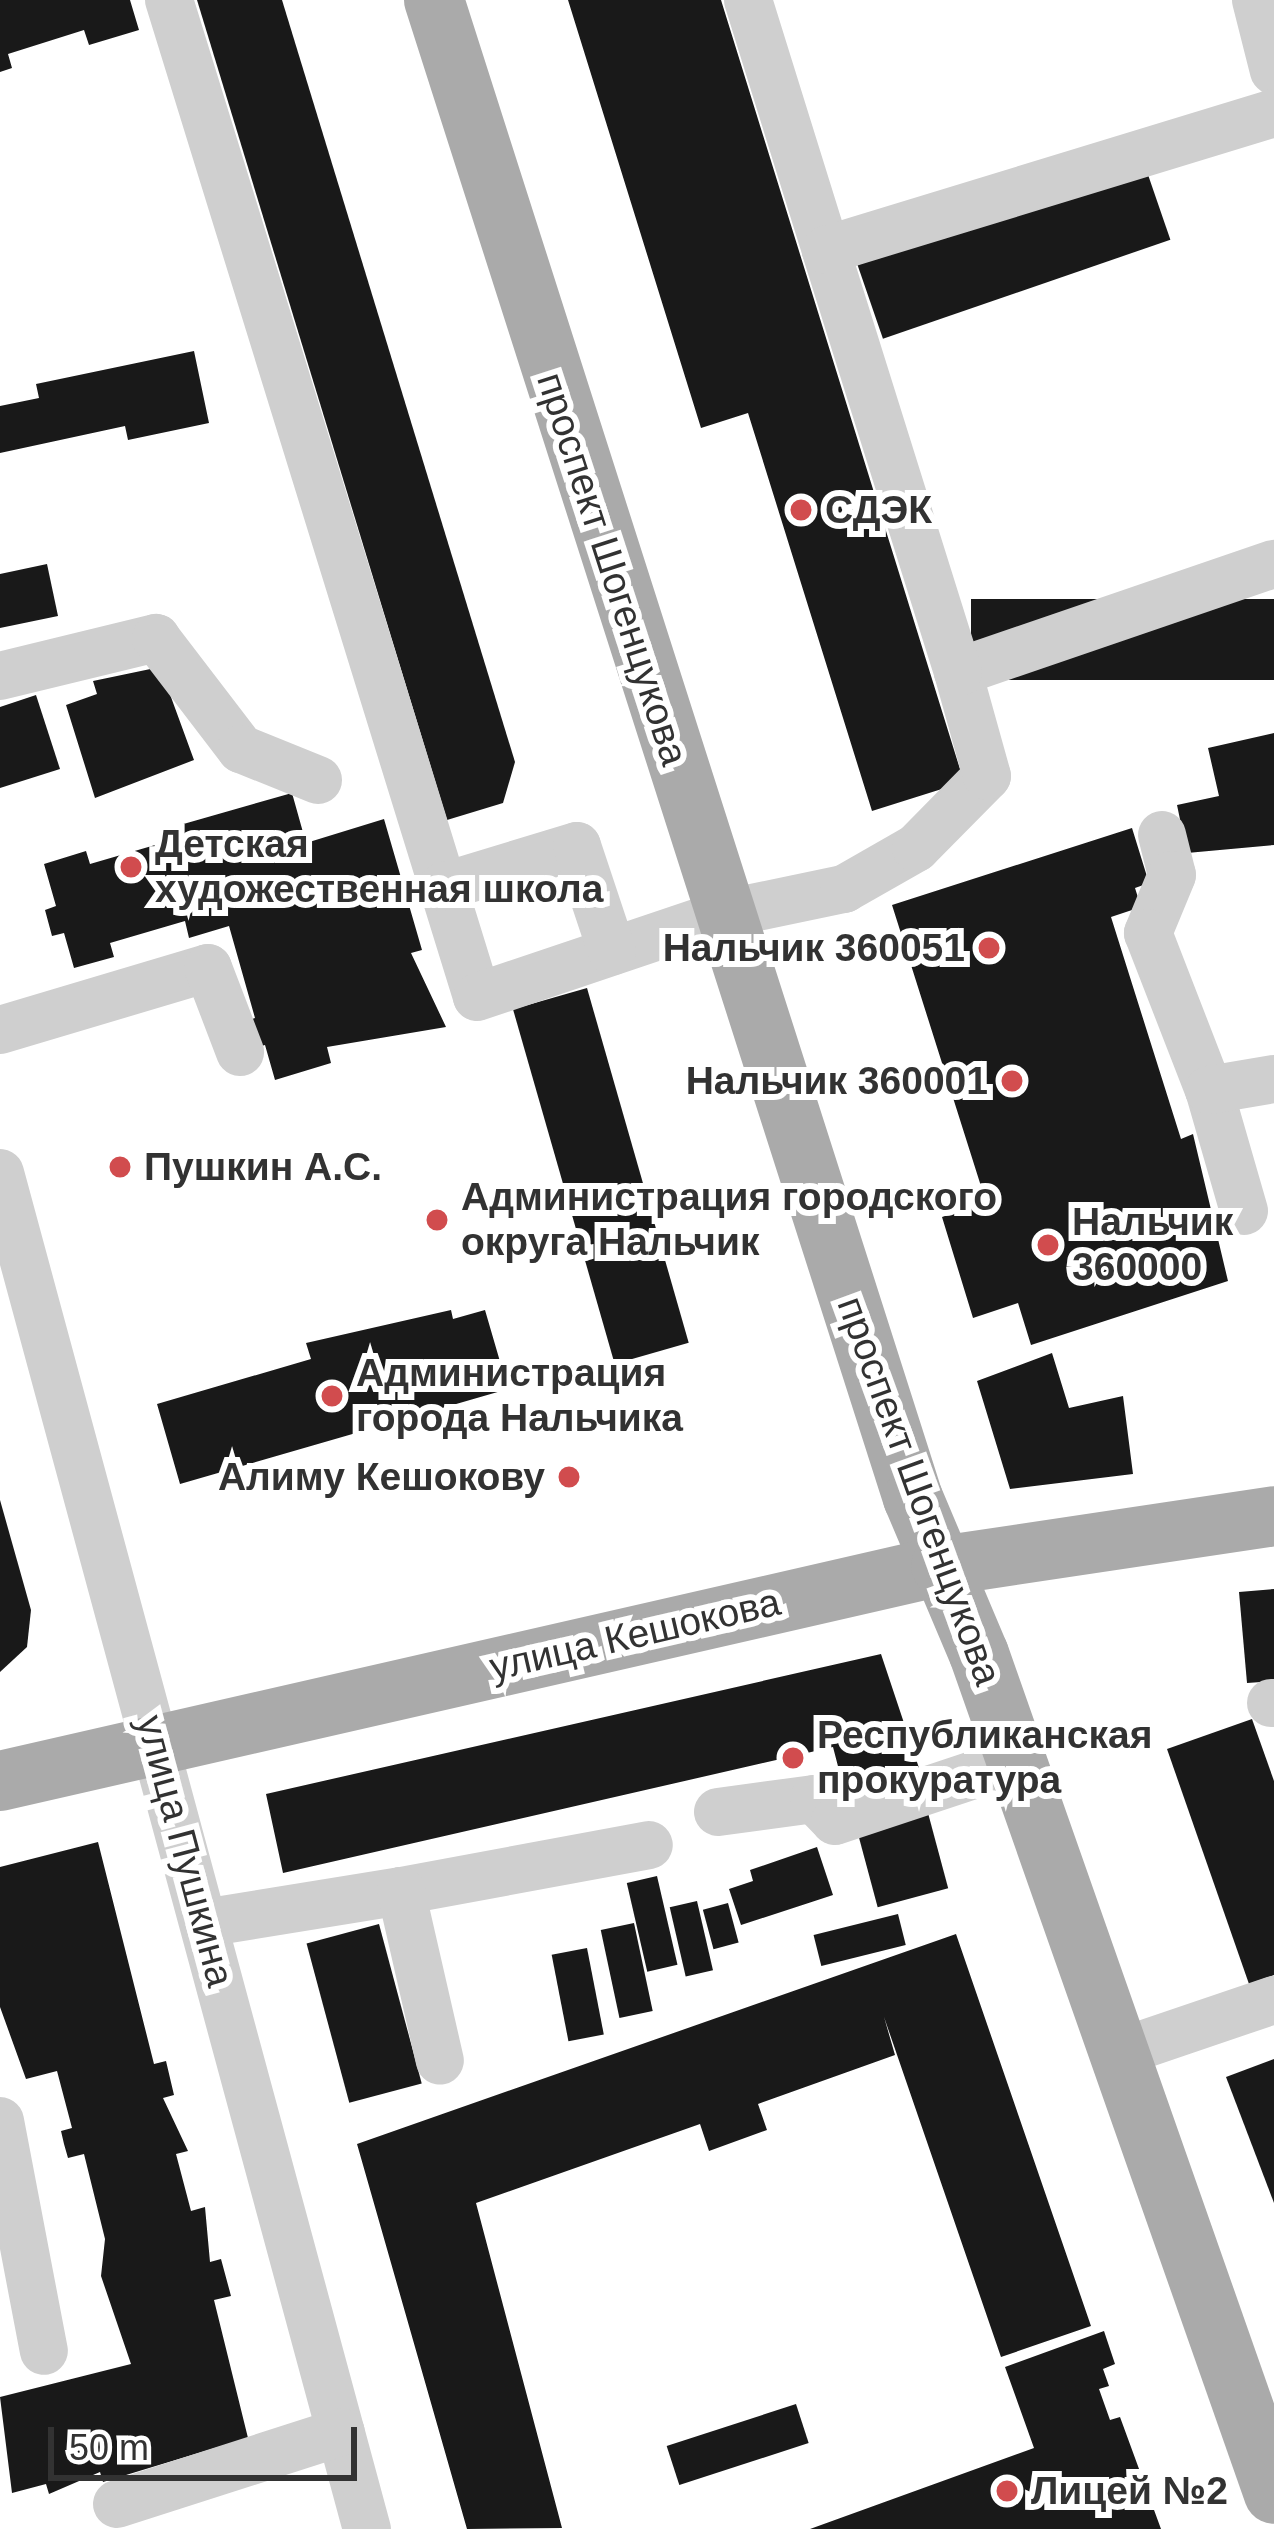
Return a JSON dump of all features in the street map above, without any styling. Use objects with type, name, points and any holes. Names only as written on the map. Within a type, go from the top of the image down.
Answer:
[{"type":"main road","name":"проспект Шогенцукова","points":[[434,0],[723,914],[941,1566],[1015,1761],[1274,2494]]},
{"type":"main road","name":"улица Кешокова","points":[[0,1780],[941,1566],[1274,1516]]},
{"type":"street","points":[[169,0],[477,997],[723,914],[844,889],[916,848],[987,776],[748,0]]},
{"type":"street","points":[[1256,0],[1274,71]]},
{"type":"street","points":[[826,250],[1274,113]]},
{"type":"street","points":[[958,672],[1274,564]]},
{"type":"street","points":[[0,676],[156,638],[241,749],[318,780]]},
{"type":"street","points":[[1162,835],[1172,874],[1148,933],[1209,1090],[1244,1211]]},
{"type":"street","points":[[442,887],[577,845],[612,951]]},
{"type":"street","points":[[0,1030],[208,968],[240,1052]]},
{"type":"street","points":[[1209,1090],[1274,1079]]},
{"type":"street","name":"улица Пушкина","points":[[0,1173],[14,1284],[156,1744],[367,2529]]},
{"type":"street","points":[[718,1812],[814,1799],[835,1820],[1015,1761]]},
{"type":"street","points":[[204,1923],[649,1845]]},
{"type":"street","points":[[401,1891],[440,2061]]},
{"type":"street","points":[[1115,2054],[1274,2000]]},
{"type":"street","points":[[0,2121],[44,2351]]},
{"type":"street","points":[[117,2504],[341,2432]]},
{"type":"building","points":[[0,0],[130,0],[139,30],[89,45],[84,30],[8,54],[12,68],[0,72]]},
{"type":"building","points":[[197,0],[282,0],[515,762],[503,803],[447,820]]},
{"type":"building","points":[[568,0],[721,0],[964,782],[872,811],[748,413],[701,428]]},
{"type":"building","points":[[1145,166],[1170,240],[883,339],[858,265]]},
{"type":"building","points":[[194,351],[209,423],[128,440],[125,426],[0,453],[0,406],[39,398],[36,384]]},
{"type":"building","points":[[47,564],[58,616],[0,628],[0,574]]},
{"type":"building","points":[[971,599],[1274,599],[1274,680],[971,680]]},
{"type":"building","points":[[160,667],[194,760],[95,798],[66,705],[97,694],[93,681]]},
{"type":"building","points":[[36,695],[60,769],[0,788],[0,707]]},
{"type":"building","points":[[1274,733],[1274,845],[1187,853],[1177,805],[1219,796],[1208,748]]},
{"type":"building","points":[[292,793],[306,843],[384,819],[422,950],[411,953],[446,1027],[327,1047],[331,1063],[275,1080],[265,1045],[254,1048],[246,1021],[255,1018],[229,926],[189,938],[185,921],[110,943],[114,957],[74,968],[64,933],[52,936],[45,910],[56,906],[44,864],[86,851],[90,864],[162,843],[159,831]]},
{"type":"building","points":[[1132,828],[1149,883],[1135,888],[1141,907],[1111,917],[1181,1139],[1193,1134],[1228,1281],[1031,1345],[1018,1303],[973,1318],[942,1217],[986,1202],[892,905]]},
{"type":"building","points":[[587,988],[689,1343],[615,1364],[513,1009]]},
{"type":"building","name":"Администрация города Нальчика","points":[[451,1310],[453,1319],[485,1310],[508,1389],[180,1484],[157,1404],[311,1359],[306,1343]]},
{"type":"building","points":[[1052,1353],[1069,1408],[1123,1396],[1133,1474],[1010,1489],[977,1381]]},
{"type":"building","points":[[0,1500],[31,1610],[27,1647],[0,1672]]},
{"type":"building","points":[[1274,1589],[1274,1681],[1247,1683],[1239,1592]]},
{"type":"building","points":[[881,1654],[922,1777],[847,1801],[833,1747],[283,1873],[266,1794]]},
{"type":"building","points":[[1252,1719],[1274,1781],[1274,1975],[1249,1984],[1167,1749]]},
{"type":"building","points":[[928,1813],[948,1888],[878,1907],[857,1832]]},
{"type":"building","points":[[98,1842],[154,2064],[166,2061],[174,2095],[163,2098],[188,2151],[176,2154],[191,2211],[205,2207],[210,2262],[221,2259],[231,2296],[214,2300],[248,2438],[103,2482],[100,2472],[49,2494],[46,2484],[12,2493],[0,2397],[131,2364],[101,2276],[105,2239],[84,2154],[68,2158],[64,2144],[61,2131],[72,2128],[57,2071],[26,2079],[0,2007],[0,1867]]},
{"type":"building","points":[[817,1847],[833,1895],[741,1925],[729,1889],[753,1881],[750,1870]]},
{"type":"building","points":[[657,1876],[677,1965],[647,1972],[627,1883]]},
{"type":"building","points":[[697,1901],[713,1970],[686,1976],[670,1907]]},
{"type":"building","points":[[728,1903],[739,1943],[713,1949],[703,1910]]},
{"type":"building","points":[[898,1914],[906,1945],[821,1966],[814,1935]]},
{"type":"building","points":[[634,1923],[653,2011],[619,2018],[601,1930]]},
{"type":"building","points":[[379,1924],[422,2083],[349,2103],[307,1943]]},
{"type":"building","points":[[956,1934],[1091,2326],[1001,2357],[884,2017],[895,2055],[758,2104],[767,2130],[709,2151],[700,2124],[476,2203],[562,2528],[467,2529],[357,2144]]},
{"type":"building","points":[[587,1948],[604,2034],[568,2041],[552,1955]]},
{"type":"building","points":[[1274,2059],[1274,2203],[1226,2077]]},
{"type":"building","name":"Лицей №2","points":[[1104,2331],[1115,2364],[1103,2369],[1109,2386],[1099,2389],[1110,2420],[1120,2417],[1161,2529],[810,2529],[1034,2448],[1005,2367]]},
{"type":"building","points":[[796,2404],[809,2443],[679,2485],[667,2446]]},
{"type":"place","name":"СДЭК","points":[[801,510]]},
{"type":"place","name":"Детская художественная школа","points":[[131,867]]},
{"type":"place","name":"Нальчик 360051","points":[[989,948]]},
{"type":"place","name":"Нальчик 360001","points":[[1012,1081]]},
{"type":"place","name":"Пушкин А.С.","points":[[120,1167]]},
{"type":"place","name":"Администрация городского округа Нальчик","points":[[437,1220]]},
{"type":"place","name":"Нальчик 360000","points":[[1048,1245]]},
{"type":"place","name":"Администрация города Нальчика","points":[[332,1396]]},
{"type":"place","name":"Алиму Кешокову","points":[[569,1477]]},
{"type":"place","name":"Республиканская прокуратура","points":[[793,1758]]},
{"type":"place","name":"Лицей №2","points":[[1007,2491]]}]
